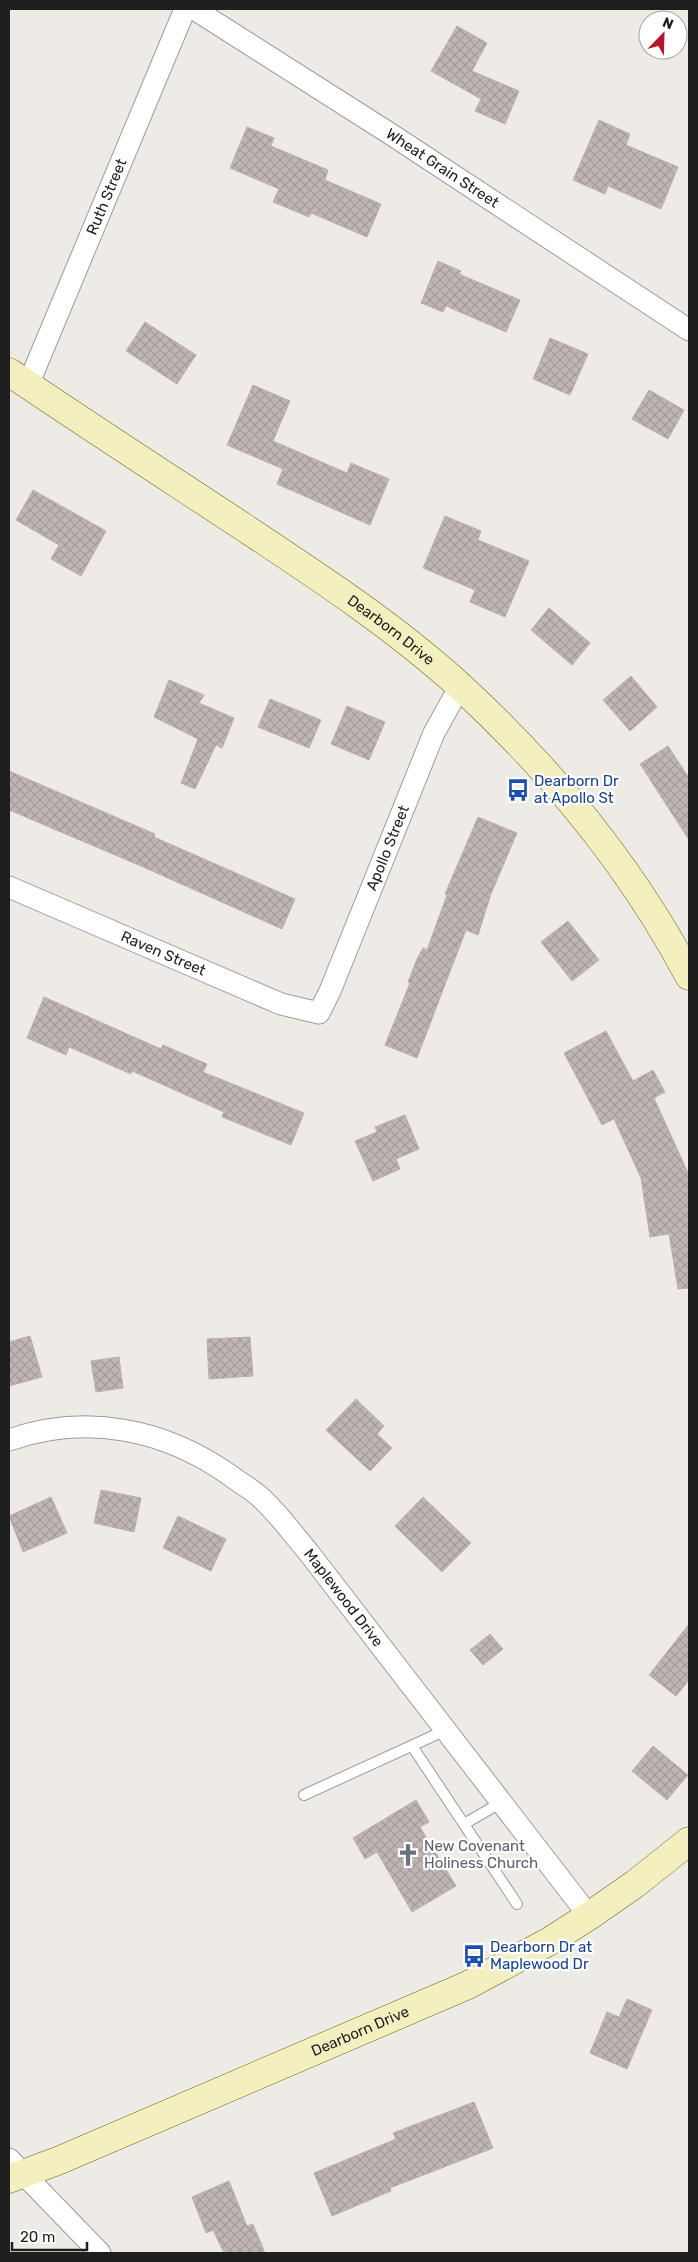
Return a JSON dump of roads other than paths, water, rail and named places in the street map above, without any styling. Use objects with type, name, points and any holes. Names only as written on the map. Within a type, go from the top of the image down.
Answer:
[{"type":"street","name":"Ruth Street","points":[[18,379],[185,9]]},
{"type":"street","name":"Wheat Grain Street","points":[[194,9],[389,133],[689,330]]},
{"type":"street","name":"Dearborn Drive","points":[[18,379],[280,552],[382,622],[460,686],[561,790],[592,825],[657,920],[689,976]]},
{"type":"street","name":"Apollo Street","points":[[319,1013],[330,991],[434,733],[460,686]]},
{"type":"street","name":"Raven Street","points":[[9,887],[281,1004],[319,1013]]},
{"type":"street","name":"Maplewood Drive","points":[[9,1440],[48,1429],[77,1426],[123,1429],[148,1435],[207,1459],[258,1495],[276,1514],[446,1730],[589,1916]]},
{"type":"street","name":"Dearborn Drive","points":[[13,2171],[60,2160],[468,1985],[550,1940],[589,1916],[635,1884],[689,1841]]},
{"type":"street","points":[[13,2171],[100,2253]]},
{"type":"lane","points":[[304,1795],[446,1730]]},
{"type":"lane","points":[[412,1746],[517,1904]]},
{"type":"lane","points":[[464,1824],[502,1802]]},
{"type":"place","name":"Dearborn Dr at Apollo St","points":[[518,790]]},
{"type":"place","name":"New Covenant Holiness Church","points":[[408,1855]]},
{"type":"place","name":"Dearborn Dr at Maplewood Dr","points":[[474,1956]]}]
